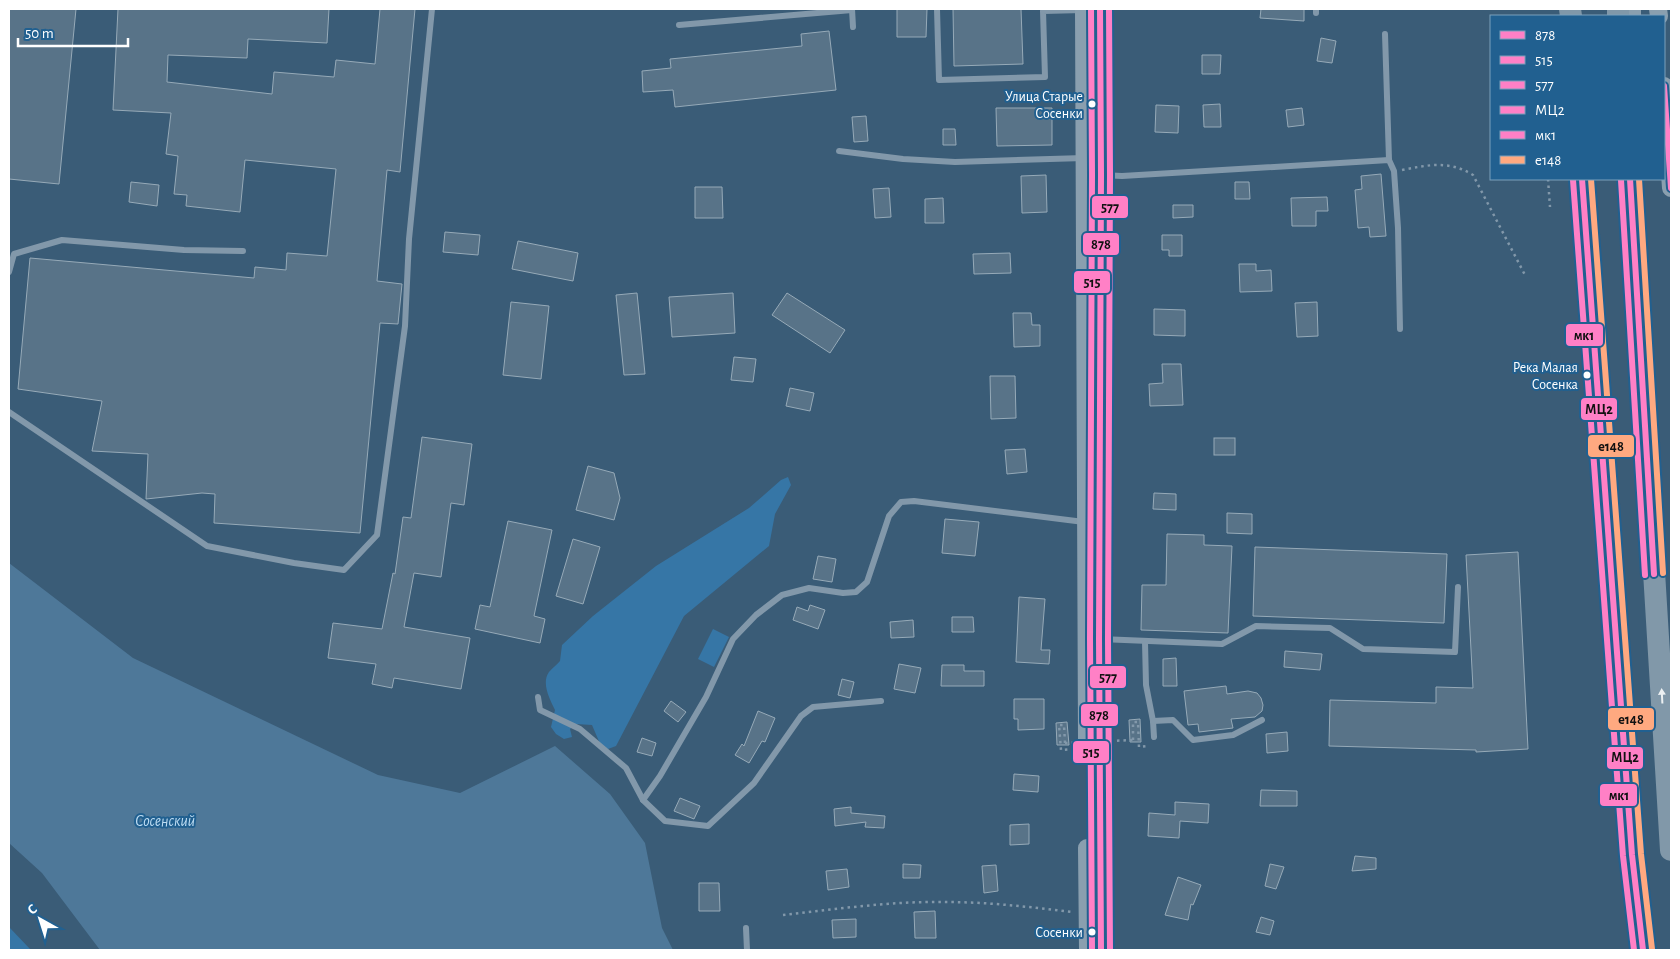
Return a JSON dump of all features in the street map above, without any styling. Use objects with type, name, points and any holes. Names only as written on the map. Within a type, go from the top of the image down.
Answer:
[{"type":"highway","points":[[1582,180],[1632,854],[1643,950]]},
{"type":"highway","points":[[1630,180],[1671,850]]},
{"type":"main road","points":[[1088,950],[1085,158],[1089,9]]},
{"type":"main road","points":[[1089,9],[1101,175],[1098,639],[1101,950]]},
{"type":"main road","points":[[1665,101],[1671,188]]},
{"type":"lane","points":[[9,412],[207,546],[294,563],[344,570],[377,535],[405,326],[409,239],[432,9]]},
{"type":"lane","points":[[937,9],[939,80],[1045,77],[1043,10],[1089,9]]},
{"type":"lane","points":[[679,25],[852,10],[853,26]]},
{"type":"lane","points":[[1385,34],[1389,160],[1394,172],[1398,228],[1400,329]]},
{"type":"lane","points":[[839,151],[903,160],[955,162],[1085,158]]},
{"type":"lane","points":[[1101,175],[1122,176],[1389,160]]},
{"type":"lane","points":[[9,272],[14,254],[62,240],[184,250],[242,251]]},
{"type":"lane","points":[[642,800],[660,776],[706,697],[733,639],[756,615],[782,595],[809,588],[843,593],[856,592],[867,582],[889,516],[901,502],[914,500],[1085,522]]},
{"type":"lane","points":[[1098,639],[1222,644],[1256,626],[1330,628],[1363,649],[1455,652],[1458,587]]},
{"type":"lane","points":[[1145,642],[1146,685],[1154,721],[1154,738]]},
{"type":"lane","points":[[538,697],[540,710],[580,729],[626,768],[642,800],[665,821],[708,826],[754,783],[801,716],[813,707],[881,701]]},
{"type":"lane","points":[[1154,721],[1173,720],[1193,740],[1233,735],[1262,720]]},
{"type":"lane","points":[[746,928],[747,950]]},
{"type":"path","points":[[1394,172],[1434,164],[1463,168],[1473,174],[1526,277]]},
{"type":"path","points":[[1548,180],[1550,207]]},
{"type":"path","points":[[1073,749],[1060,750],[1059,725],[1064,725],[1065,743],[1134,740],[1133,722],[1138,722],[1138,742]]},
{"type":"path","points":[[783,915],[886,904],[947,902],[1072,912]]},
{"type":"shaded area","points":[[788,477],[791,485],[775,514],[769,546],[684,616],[616,746],[608,749],[601,746],[592,725],[576,724],[570,729],[572,737],[564,739],[556,734],[551,727],[555,710],[547,691],[546,681],[549,672],[560,661],[562,645],[593,616],[656,566],[749,508],[781,480]]},
{"type":"shaded area","points":[[713,629],[729,637],[714,667],[698,659]]},
{"type":"shaded area","points":[[9,927],[31,950],[9,950]]},
{"type":"water","name":"Сосенский","points":[[9,563],[133,658],[378,775],[460,793],[555,746],[610,794],[645,843],[662,928],[673,950],[100,950],[42,873],[9,843]]},
{"type":"building","points":[[9,9],[76,9],[59,184],[9,179]]},
{"type":"building","points":[[118,9],[329,9],[327,43],[248,39],[247,58],[168,55],[167,82],[272,94],[274,72],[334,77],[336,60],[375,64],[380,9],[415,9],[400,172],[387,170],[377,281],[402,284],[398,324],[380,323],[360,533],[214,523],[215,494],[202,493],[146,499],[148,454],[92,451],[102,401],[18,389],[30,258],[254,278],[255,267],[286,270],[287,253],[327,256],[336,169],[245,160],[240,212],[186,206],[187,195],[174,194],[178,156],[166,154],[171,113],[113,110]]},
{"type":"building","points":[[897,9],[927,9],[926,37],[897,37]]},
{"type":"building","points":[[953,9],[1021,9],[1023,64],[954,66]]},
{"type":"building","points":[[1261,9],[1304,9],[1304,21],[1260,18]]},
{"type":"building","points":[[829,31],[836,90],[675,107],[673,90],[643,92],[642,71],[671,68],[670,59],[802,46],[801,34]]},
{"type":"building","points":[[1321,38],[1336,41],[1332,63],[1317,61]]},
{"type":"building","points":[[1202,55],[1221,55],[1220,74],[1202,74]]},
{"type":"building","points":[[1220,104],[1221,127],[1204,127],[1203,105]]},
{"type":"building","points":[[1156,105],[1179,106],[1178,133],[1155,132]]},
{"type":"building","points":[[996,108],[1052,108],[1052,145],[997,146]]},
{"type":"building","points":[[1302,108],[1304,125],[1288,127],[1286,110]]},
{"type":"building","points":[[866,116],[868,141],[854,142],[852,117]]},
{"type":"building","points":[[943,129],[955,129],[956,145],[943,145]]},
{"type":"building","points":[[1381,174],[1386,236],[1370,237],[1369,227],[1358,228],[1355,190],[1362,189],[1361,176]]},
{"type":"building","points":[[1046,175],[1047,212],[1022,213],[1021,176]]},
{"type":"building","points":[[131,182],[159,185],[157,206],[129,202]]},
{"type":"building","points":[[1235,182],[1249,182],[1250,199],[1235,199]]},
{"type":"building","points":[[695,187],[722,187],[723,218],[695,218]]},
{"type":"building","points":[[889,188],[891,217],[875,218],[873,189]]},
{"type":"building","points":[[1327,197],[1328,211],[1316,211],[1316,226],[1292,226],[1291,198]]},
{"type":"building","points":[[943,198],[944,223],[925,223],[925,199]]},
{"type":"building","points":[[1173,205],[1193,205],[1193,217],[1173,218]]},
{"type":"building","points":[[445,232],[480,235],[478,255],[443,252]]},
{"type":"building","points":[[1162,235],[1182,235],[1182,256],[1169,256],[1169,250],[1162,250]]},
{"type":"building","points":[[518,241],[578,253],[573,281],[512,269]]},
{"type":"building","points":[[1010,253],[1011,273],[974,274],[973,254]]},
{"type":"building","points":[[1239,264],[1256,264],[1256,271],[1271,270],[1272,291],[1240,292]]},
{"type":"building","points":[[637,293],[645,374],[624,375],[616,295]]},
{"type":"building","points":[[733,293],[735,333],[672,337],[669,297]]},
{"type":"building","points":[[787,293],[845,330],[830,353],[772,315]]},
{"type":"building","points":[[511,302],[549,306],[541,379],[503,375]]},
{"type":"building","points":[[1317,302],[1318,336],[1297,337],[1295,303]]},
{"type":"building","points":[[1154,309],[1185,310],[1185,336],[1154,335]]},
{"type":"building","points":[[1013,313],[1031,313],[1032,325],[1040,325],[1040,346],[1014,347]]},
{"type":"building","points":[[734,357],[756,359],[753,382],[731,380]]},
{"type":"building","points":[[1162,364],[1181,364],[1183,405],[1150,406],[1149,384],[1163,383]]},
{"type":"building","points":[[990,376],[1015,376],[1016,418],[991,419]]},
{"type":"building","points":[[790,388],[814,393],[810,411],[786,406]]},
{"type":"building","points":[[422,437],[472,444],[464,505],[451,503],[441,577],[414,573],[404,627],[470,638],[461,689],[394,678],[392,688],[372,684],[376,664],[328,658],[333,623],[382,629],[393,573],[395,574],[403,517],[411,518]]},
{"type":"building","points":[[1214,438],[1235,438],[1235,455],[1214,455]]},
{"type":"building","points":[[1025,449],[1027,472],[1007,474],[1005,450]]},
{"type":"building","points":[[588,466],[614,473],[620,498],[614,520],[576,510]]},
{"type":"building","points":[[1154,493],[1176,494],[1176,510],[1153,509]]},
{"type":"building","points":[[1227,513],[1252,514],[1252,534],[1227,533]]},
{"type":"building","points":[[945,519],[979,522],[975,556],[942,553]]},
{"type":"building","points":[[508,521],[552,530],[534,616],[545,619],[540,643],[475,629],[480,605],[490,607]]},
{"type":"building","points":[[1167,534],[1204,535],[1204,545],[1232,546],[1228,633],[1141,630],[1142,585],[1166,585]]},
{"type":"building","points":[[573,539],[600,547],[583,604],[556,596]]},
{"type":"building","points":[[1255,547],[1447,554],[1444,623],[1253,616]]},
{"type":"building","points":[[1518,552],[1528,749],[1476,752],[1476,750],[1329,746],[1330,700],[1436,703],[1436,687],[1473,688],[1466,555]]},
{"type":"building","points":[[818,556],[836,559],[832,582],[813,579]]},
{"type":"building","points":[[1019,597],[1045,599],[1041,650],[1050,650],[1049,664],[1016,662]]},
{"type":"building","points":[[810,605],[825,610],[818,629],[793,620],[797,607],[808,611]]},
{"type":"building","points":[[952,617],[973,617],[974,632],[952,632]]},
{"type":"building","points":[[913,620],[914,637],[891,638],[890,622]]},
{"type":"building","points":[[1285,651],[1322,654],[1320,670],[1284,667]]},
{"type":"building","points":[[1176,658],[1177,686],[1163,686],[1163,659]]},
{"type":"building","points":[[899,664],[921,668],[915,693],[894,689]]},
{"type":"building","points":[[942,665],[964,665],[964,671],[984,671],[984,686],[941,686]]},
{"type":"building","points":[[842,679],[854,682],[850,698],[838,695]]},
{"type":"building","points":[[1226,686],[1227,694],[1248,691],[1257,693],[1263,705],[1262,711],[1255,717],[1231,719],[1233,728],[1199,732],[1198,724],[1188,725],[1184,691]]},
{"type":"building","points":[[1014,699],[1044,699],[1044,729],[1018,730],[1018,719],[1014,719]]},
{"type":"building","points":[[671,701],[686,712],[678,722],[664,711]]},
{"type":"building","points":[[758,711],[775,718],[765,742],[762,741],[749,763],[735,755],[742,744],[744,746]]},
{"type":"building","points":[[1140,719],[1141,742],[1130,742],[1129,720]]},
{"type":"building","points":[[1067,722],[1069,745],[1057,745],[1056,723]]},
{"type":"building","points":[[1287,732],[1288,751],[1267,753],[1266,734]]},
{"type":"building","points":[[642,738],[656,743],[652,756],[637,752]]},
{"type":"building","points":[[1014,774],[1039,776],[1038,792],[1013,790]]},
{"type":"building","points":[[1261,790],[1297,791],[1297,806],[1260,806]]},
{"type":"building","points":[[680,798],[700,806],[694,819],[674,811]]},
{"type":"building","points":[[1175,802],[1209,804],[1208,823],[1180,821],[1179,838],[1148,836],[1149,813],[1175,815]]},
{"type":"building","points":[[851,807],[851,813],[885,816],[884,828],[865,827],[866,822],[835,826],[834,809]]},
{"type":"building","points":[[1029,824],[1029,844],[1010,845],[1010,825]]},
{"type":"building","points":[[1355,856],[1376,858],[1376,869],[1352,871]]},
{"type":"building","points":[[903,864],[921,865],[920,878],[903,878]]},
{"type":"building","points":[[1270,864],[1284,867],[1276,889],[1265,886]]},
{"type":"building","points":[[996,865],[998,891],[984,893],[982,866]]},
{"type":"building","points":[[847,869],[849,887],[828,890],[826,871]]},
{"type":"building","points":[[1178,877],[1201,885],[1193,905],[1191,904],[1188,920],[1165,915]]},
{"type":"building","points":[[699,883],[719,883],[720,911],[699,911]]},
{"type":"building","points":[[935,911],[936,938],[915,938],[914,912]]},
{"type":"building","points":[[1261,917],[1274,921],[1270,935],[1256,932]]},
{"type":"building","points":[[856,919],[856,937],[833,938],[832,920]]},
{"type":"transit line","name":"515","points":[[1091,9],[1090,639],[1092,950]]},
{"type":"transit line","name":"878","points":[[1100,9],[1099,639],[1101,950]]},
{"type":"transit line","name":"577","points":[[1109,9],[1108,639],[1110,950]]},
{"type":"transit line","name":"878","points":[[1665,101],[1671,188]]},
{"type":"transit line","name":"мк1","points":[[1573,180],[1623,856],[1634,950]]},
{"type":"transit line","name":"МЦ2","points":[[1582,180],[1632,855],[1643,950]]},
{"type":"transit line","name":"е148","points":[[1591,180],[1641,854],[1652,949]]},
{"type":"transit line","name":"мк1","points":[[1621,180],[1645,575]]},
{"type":"transit line","name":"МЦ2","points":[[1630,180],[1654,574]]},
{"type":"transit line","name":"е148","points":[[1639,180],[1663,573]]},
{"type":"place","name":"Улица Старые Сосенки","points":[[1092,104]]},
{"type":"place","name":"Река Малая Сосенка","points":[[1587,375]]},
{"type":"place","name":"Сосенки","points":[[1092,932]]}]
